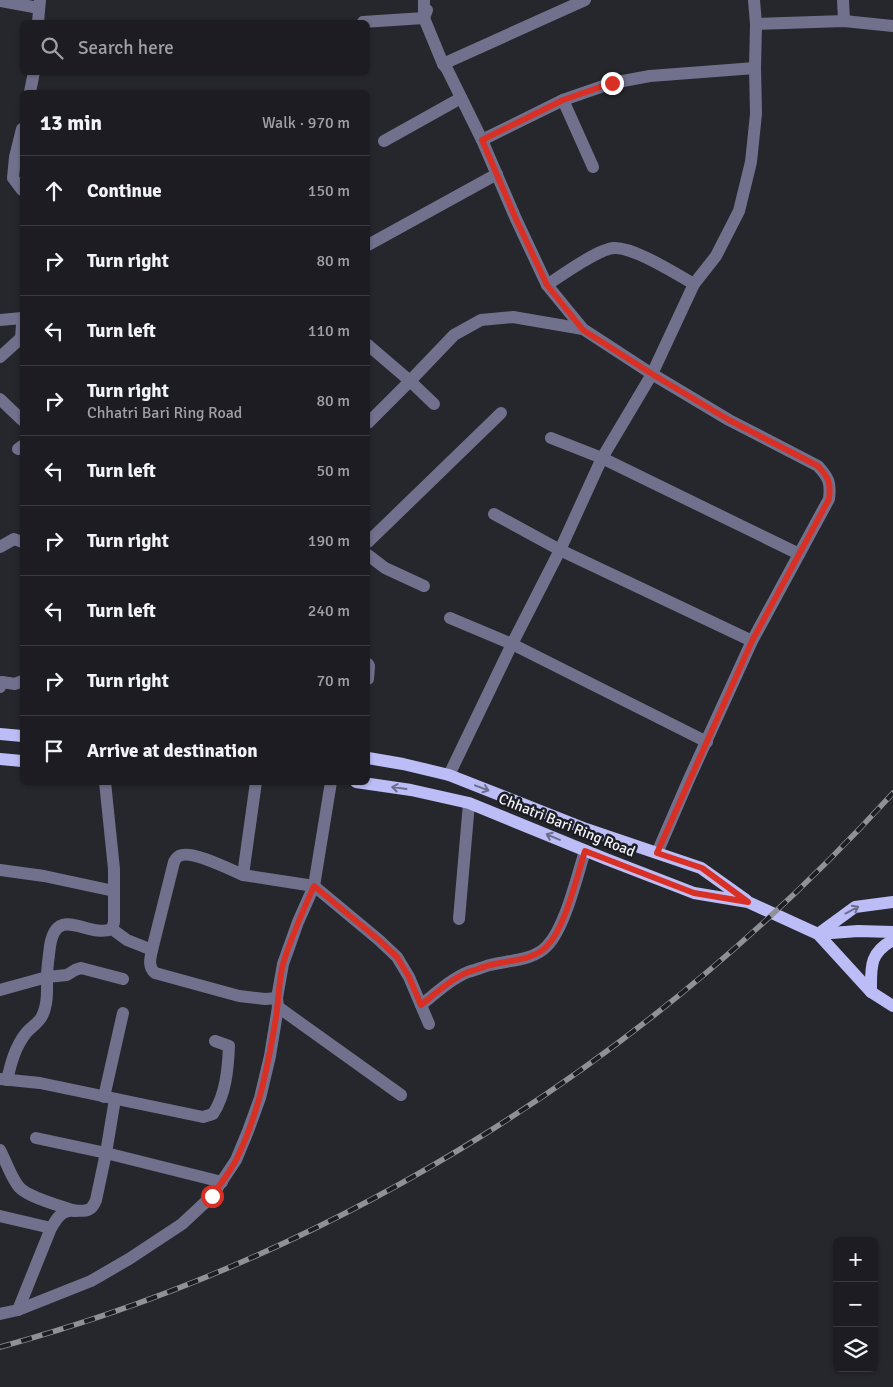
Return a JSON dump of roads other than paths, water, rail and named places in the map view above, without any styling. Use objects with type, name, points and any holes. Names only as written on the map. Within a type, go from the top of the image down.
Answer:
[{"type":"main road","points":[[0,734],[20,736]]},
{"type":"main road","points":[[370,758],[450,775],[586,829],[702,868],[748,902]]},
{"type":"main road","points":[[0,759],[20,761]]},
{"type":"main road","name":"Chhatri Bari Ring Road","points":[[370,784],[410,790],[470,803],[585,851],[694,893],[748,902],[818,934]]},
{"type":"main road","points":[[818,934],[855,907],[893,902]]},
{"type":"main road","points":[[818,934],[858,931],[893,932]]},
{"type":"main road","points":[[818,934],[871,992],[893,1006]]},
{"type":"main road","points":[[871,992],[871,970],[874,958],[882,946],[893,940]]},
{"type":"street","points":[[424,0],[424,18],[443,64],[482,140],[547,285],[583,330],[729,420],[818,466],[827,476],[830,486],[829,499],[752,641],[657,853]]},
{"type":"street","points":[[424,18],[430,0]]},
{"type":"street","points":[[443,64],[585,0]]},
{"type":"street","points":[[450,775],[512,644],[560,550],[602,458],[652,374],[694,284],[716,256],[739,211],[750,162],[756,114],[756,24],[754,0]]},
{"type":"street","points":[[843,0],[844,21]]},
{"type":"street","points":[[0,1],[40,4],[38,20]]},
{"type":"street","points":[[370,22],[424,18]]},
{"type":"street","points":[[756,24],[844,21],[893,26]]},
{"type":"street","points":[[482,140],[563,100],[612,83],[650,76],[755,68]]},
{"type":"street","points":[[30,90],[33,75]]},
{"type":"street","points":[[384,142],[461,98]]},
{"type":"street","points":[[563,100],[593,167]]},
{"type":"street","points":[[20,137],[15,157],[14,178],[20,187]]},
{"type":"street","points":[[370,244],[497,174]]},
{"type":"street","points":[[547,285],[599,252],[614,248],[636,252],[694,284]]},
{"type":"street","points":[[370,421],[454,334],[481,320],[513,317],[583,330]]},
{"type":"street","points":[[0,320],[20,318]]},
{"type":"street","points":[[0,357],[20,338]]},
{"type":"street","points":[[370,347],[434,404]]},
{"type":"street","points":[[0,398],[20,418]]},
{"type":"street","points":[[370,540],[501,413]]},
{"type":"street","points":[[551,438],[602,458],[799,554]]},
{"type":"street","points":[[494,514],[560,550],[752,641]]},
{"type":"street","points":[[0,547],[14,539],[20,541]]},
{"type":"street","points":[[370,557],[385,568],[424,586]]},
{"type":"street","points":[[450,618],[512,644],[707,742]]},
{"type":"street","points":[[1,683],[15,684],[20,682]]},
{"type":"street","points":[[105,785],[112,845],[114,891],[114,922],[112,929]]},
{"type":"street","points":[[243,875],[256,785]]},
{"type":"street","points":[[0,1314],[18,1310],[91,1281],[129,1259],[182,1224],[212,1196],[236,1160],[260,1098],[270,1056],[283,964],[298,922],[314,886],[331,785]]},
{"type":"street","points":[[459,919],[470,803]]},
{"type":"street","points":[[421,1005],[449,983],[466,973],[490,965],[534,956],[547,946],[558,930],[565,913],[585,851]]},
{"type":"street","points":[[401,1095],[278,1003],[266,999],[239,996],[151,970],[152,950],[174,862],[184,854],[205,858],[243,875],[314,886],[397,957],[409,977],[428,1024]]},
{"type":"street","points":[[0,870],[44,876],[114,891]]},
{"type":"street","points":[[112,929],[105,932],[66,924],[57,927],[52,935],[47,968],[46,999],[42,1017],[16,1049],[3,1079],[40,1083],[203,1117],[213,1114],[217,1107],[228,1072],[229,1046],[216,1041]]},
{"type":"street","points":[[112,929],[127,940],[152,950]]},
{"type":"street","points":[[0,990],[67,975],[81,968],[123,979]]},
{"type":"street","points":[[18,1310],[51,1228],[58,1217],[64,1212],[87,1211],[93,1207],[96,1200],[106,1153],[110,1098],[123,1014]]},
{"type":"street","points":[[36,1138],[106,1153],[222,1182]]},
{"type":"street","points":[[0,1150],[21,1190],[32,1196],[76,1211]]},
{"type":"street","points":[[0,1216],[51,1228]]},
{"type":"railway","points":[[0,1347],[128,1307],[251,1258],[371,1200],[486,1133],[596,1059],[701,977],[800,888],[893,793]]}]
